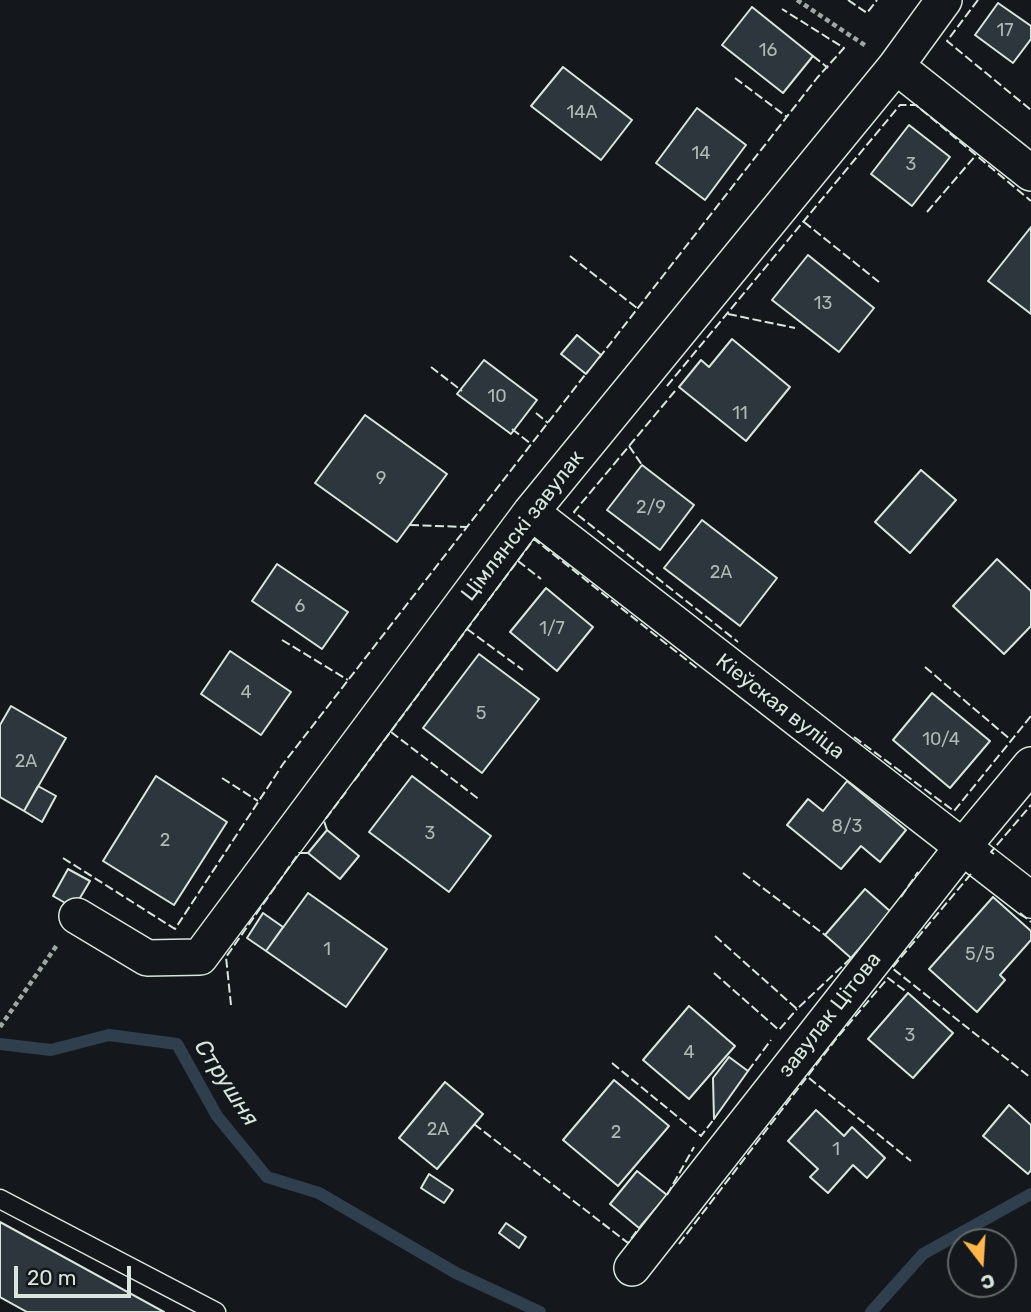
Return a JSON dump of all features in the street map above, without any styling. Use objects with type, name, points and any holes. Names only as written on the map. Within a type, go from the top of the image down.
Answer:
[{"type":"street","name":"Цімлянскі завулак","points":[[77,916],[147,958],[200,957],[531,512],[896,66],[944,0]]},
{"type":"street","points":[[896,66],[1031,173]]},
{"type":"street","name":"Кіеўская вуліца","points":[[531,512],[961,849],[1031,900]]},
{"type":"street","name":"завулак Цітова","points":[[632,1268],[961,849],[1031,765]]},
{"type":"lane","points":[[0,1199],[216,1312]]},
{"type":"path","points":[[797,0],[896,66]]},
{"type":"path","points":[[0,1027],[77,916]]},
{"type":"building","points":[[998,3],[1031,26],[1031,39],[1013,63],[975,35]]},
{"type":"building","points":[[752,7],[813,56],[783,93],[722,45]]},
{"type":"building","points":[[563,67],[632,120],[601,160],[531,106]]},
{"type":"building","points":[[697,108],[746,145],[705,200],[656,163]]},
{"type":"building","points":[[909,125],[950,157],[912,206],[871,174]]},
{"type":"building","points":[[1031,227],[1031,314],[988,281]]},
{"type":"building","points":[[808,255],[874,308],[839,352],[772,300]]},
{"type":"building","points":[[577,335],[601,355],[586,374],[561,354]]},
{"type":"building","points":[[732,339],[790,387],[746,441],[679,387],[701,360],[709,367]]},
{"type":"building","points":[[484,360],[537,400],[511,434],[457,394]]},
{"type":"building","points":[[365,415],[447,474],[397,542],[315,483]]},
{"type":"building","points":[[642,465],[694,505],[660,550],[607,510]]},
{"type":"building","points":[[921,470],[956,500],[910,553],[875,522]]},
{"type":"building","points":[[702,520],[777,578],[740,626],[664,568]]},
{"type":"building","points":[[997,559],[1031,591],[1031,626],[1004,654],[953,606]]},
{"type":"building","points":[[277,564],[348,612],[322,649],[252,601]]},
{"type":"building","points":[[546,588],[593,627],[557,671],[510,632]]},
{"type":"building","points":[[230,651],[291,692],[261,735],[201,694]]},
{"type":"building","points":[[479,654],[539,699],[482,773],[423,728]]},
{"type":"building","points":[[932,693],[990,741],[950,788],[893,740]]},
{"type":"building","points":[[11,706],[66,738],[24,811],[0,797],[0,725]]},
{"type":"building","points":[[156,776],[227,822],[174,905],[103,861]]},
{"type":"building","points":[[412,776],[491,836],[449,892],[369,832]]},
{"type":"building","points":[[847,781],[906,830],[880,862],[861,846],[841,869],[787,825],[808,799],[823,811]]},
{"type":"building","points":[[38,786],[56,796],[42,822],[24,811]]},
{"type":"building","points":[[327,830],[359,856],[340,879],[308,853]]},
{"type":"building","points":[[68,869],[90,881],[74,908],[53,896]]},
{"type":"building","points":[[865,889],[891,912],[851,958],[825,935]]},
{"type":"building","points":[[308,893],[387,949],[346,1007],[266,951]]},
{"type":"building","points":[[993,897],[1031,931],[1031,940],[1000,975],[1005,980],[977,1012],[929,969]]},
{"type":"building","points":[[263,913],[283,927],[266,951],[247,938]]},
{"type":"building","points":[[908,993],[953,1033],[913,1078],[868,1039]]},
{"type":"building","points":[[689,1006],[735,1046],[689,1099],[643,1060]]},
{"type":"building","points":[[729,1057],[748,1071],[714,1119],[713,1078]]},
{"type":"building","points":[[614,1080],[669,1126],[618,1186],[563,1140]]},
{"type":"building","points":[[445,1082],[483,1114],[437,1169],[399,1138]]},
{"type":"building","points":[[1009,1105],[1031,1125],[1031,1170],[1028,1174],[983,1136]]},
{"type":"building","points":[[816,1110],[844,1136],[852,1127],[885,1158],[867,1178],[853,1165],[828,1193],[810,1177],[818,1169],[788,1141]]},
{"type":"building","points":[[637,1171],[667,1195],[639,1228],[610,1204]]},
{"type":"building","points":[[429,1174],[453,1190],[444,1203],[421,1188]]},
{"type":"building","points":[[0,1222],[164,1312],[27,1312],[0,1297]]},
{"type":"building","points":[[506,1223],[526,1237],[519,1248],[499,1233]]},
{"type":"waterway","name":"Струшня","points":[[0,1044],[51,1050],[109,1035],[177,1044],[217,1116],[267,1177],[319,1193],[456,1273],[540,1312]]},
{"type":"waterway","name":"Струшня","points":[[871,1312],[923,1254],[1031,1194]]},
{"type":"fence","points":[[848,0],[867,13],[877,0]]},
{"type":"fence","points":[[978,0],[947,41],[1031,110]]},
{"type":"fence","points":[[599,358],[817,78],[844,48],[782,9]]},
{"type":"fence","points":[[813,56],[828,68]]},
{"type":"fence","points":[[735,78],[787,117]]},
{"type":"fence","points":[[667,386],[900,105],[916,105],[1031,201]]},
{"type":"fence","points":[[927,212],[976,155]]},
{"type":"fence","points":[[804,222],[879,282]]},
{"type":"fence","points":[[570,256],[637,308]]},
{"type":"fence","points":[[728,314],[795,328]]},
{"type":"fence","points":[[431,367],[462,391]]},
{"type":"fence","points":[[63,858],[175,929],[283,764],[588,371]]},
{"type":"fence","points":[[675,391],[574,512],[738,642]]},
{"type":"fence","points":[[536,413],[548,423]]},
{"type":"fence","points":[[512,429],[531,444]]},
{"type":"fence","points":[[629,446],[642,465]]},
{"type":"fence","points":[[410,525],[467,527]]},
{"type":"fence","points":[[354,781],[534,539],[698,669]]},
{"type":"fence","points":[[518,561],[541,579]]},
{"type":"fence","points":[[467,629],[523,670]]},
{"type":"fence","points":[[282,640],[348,680]]},
{"type":"fence","points":[[925,667],[1011,740]]},
{"type":"fence","points":[[854,737],[954,811],[1031,716]]},
{"type":"fence","points":[[391,732],[480,800]]},
{"type":"fence","points":[[222,778],[258,801]]},
{"type":"fence","points":[[327,830],[324,821],[346,792]]},
{"type":"fence","points":[[994,854],[991,852],[1031,805]]},
{"type":"fence","points":[[231,1005],[226,957],[299,853],[308,853]]},
{"type":"fence","points":[[901,897],[918,872]]},
{"type":"fence","points":[[743,873],[825,935]]},
{"type":"fence","points":[[971,874],[892,968],[1031,1078]]},
{"type":"fence","points":[[1020,913],[1031,922]]},
{"type":"fence","points":[[715,936],[797,1009],[851,958]]},
{"type":"fence","points":[[714,973],[779,1030],[797,1009]]},
{"type":"fence","points":[[679,1244],[836,1039],[888,978],[908,993]]},
{"type":"fence","points":[[748,1071],[771,1040]]},
{"type":"fence","points":[[612,1063],[701,1136],[714,1119]]},
{"type":"fence","points":[[809,1078],[911,1161]]},
{"type":"fence","points":[[474,1124],[628,1243],[639,1228]]},
{"type":"fence","points":[[667,1195],[694,1147]]}]
